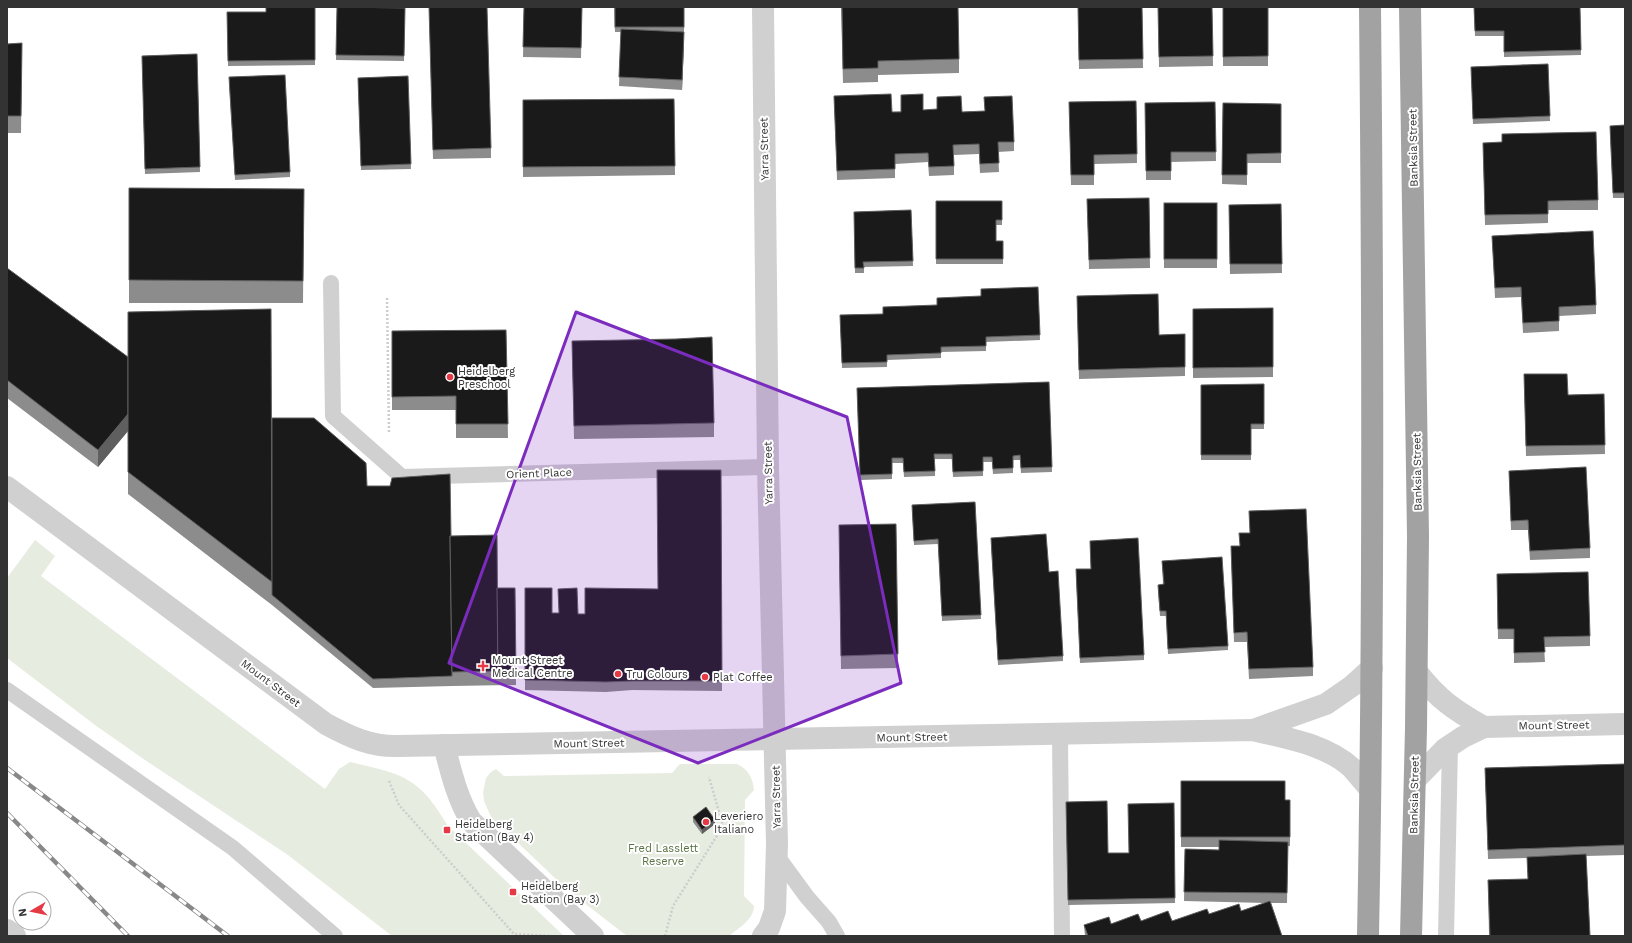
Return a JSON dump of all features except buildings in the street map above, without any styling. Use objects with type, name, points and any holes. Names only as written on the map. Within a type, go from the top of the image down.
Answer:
[{"type":"highway","points":[[1368,936],[1372,668],[1373,310],[1370,7]]},
{"type":"highway","name":"Banksia Street","points":[[1410,7],[1417,445],[1417,672],[1411,936]]},
{"type":"street","name":"Yarra Street","points":[[763,7],[768,467],[772,695],[775,740],[776,856],[775,911],[769,928],[763,936]]},
{"type":"street","name":"Mount Street","points":[[7,486],[326,724],[346,736],[377,745],[775,740],[1254,730],[1291,740],[1335,756],[1351,768],[1370,789]]},
{"type":"street","name":"Mount Street","points":[[1254,730],[1326,704],[1352,686],[1372,668]]},
{"type":"street","points":[[1417,672],[1430,689],[1446,704],[1484,727]]},
{"type":"street","name":"Mount Street","points":[[1415,780],[1450,746],[1484,727],[1625,724]]},
{"type":"street","points":[[444,745],[454,784],[471,821],[593,936]]},
{"type":"street","points":[[7,930],[15,936]]},
{"type":"lane","name":"Orient Place","points":[[330,283],[333,416],[402,477],[768,467]]},
{"type":"lane","points":[[7,690],[233,848],[335,936]]},
{"type":"lane","points":[[1060,735],[1062,936]]},
{"type":"lane","points":[[1446,936],[1450,746]]},
{"type":"lane","points":[[776,856],[807,897],[829,922],[837,936]]},
{"type":"path","points":[[387,298],[389,438]]},
{"type":"path","points":[[665,936],[673,906],[723,826],[709,777]]},
{"type":"path","points":[[389,781],[399,805],[514,934],[557,936]]},
{"type":"highlighted area","points":[[576,312],[847,417],[901,683],[698,763],[449,663]]},
{"type":"green space","points":[[35,540],[55,556],[41,576],[325,789],[339,769],[350,762],[384,770],[408,780],[418,787],[438,810],[448,826],[564,936],[392,936],[288,855],[95,725],[7,658],[7,578]]},
{"type":"green space","name":"Fred Lasslett Reserve","points":[[680,764],[737,764],[747,771],[752,782],[754,790],[745,800],[744,896],[754,906],[752,915],[749,919],[729,936],[628,936],[557,880],[491,817],[484,801],[483,792],[486,778],[496,769],[504,776],[672,773]]},
{"type":"railway","points":[[7,768],[228,936]]},
{"type":"railway","points":[[7,813],[128,936]]},
{"type":"place","name":"Heidelberg Preschool","points":[[450,377]]},
{"type":"place","name":"Mount Street Medical Centre","points":[[483,666]]},
{"type":"place","name":"Tru Colours","points":[[618,674]]},
{"type":"place","name":"Plat Coffee","points":[[705,677]]},
{"type":"place","name":"Leveriero Italiano","points":[[706,822]]},
{"type":"place","name":"Heidelberg Station (Bay 4)","points":[[447,830]]},
{"type":"place","name":"Heidelberg Station (Bay 3)","points":[[513,892]]}]
